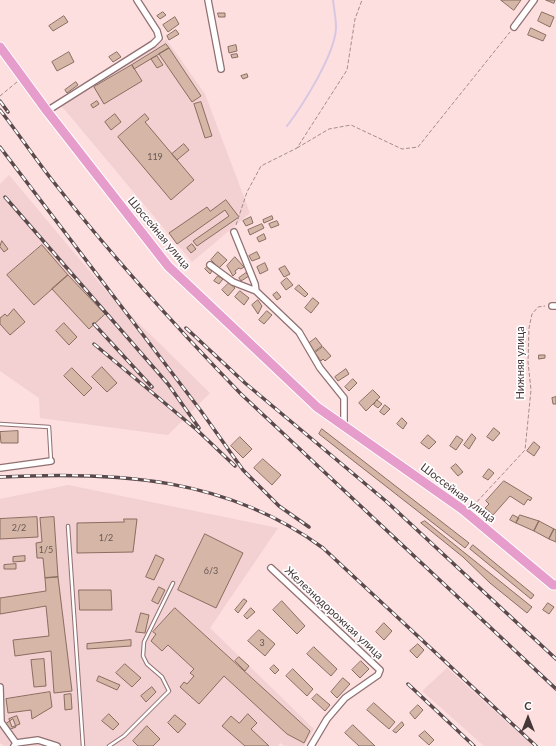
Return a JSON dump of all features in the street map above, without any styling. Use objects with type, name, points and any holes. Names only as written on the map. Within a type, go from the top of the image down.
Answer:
[{"type":"main road","name":"Шоссейная улица","points":[[0,47],[47,111],[168,266],[311,402],[344,427],[467,512],[555,585]]},
{"type":"street","points":[[47,111],[153,44],[158,38],[157,31],[137,0]]},
{"type":"street","points":[[208,0],[221,69]]},
{"type":"street","points":[[514,27],[534,0]]},
{"type":"street","points":[[234,232],[255,284],[256,291]]},
{"type":"street","points":[[210,265],[233,282],[256,291],[299,332],[320,368],[344,398],[344,427]]},
{"type":"street","points":[[0,468],[50,461]]},
{"type":"street","name":"Железнодорожная улица","points":[[271,568],[380,670],[378,674],[345,698],[327,719],[311,746]]},
{"type":"street","points":[[0,687],[1,722],[15,745],[38,740],[57,746]]},
{"type":"lane","points":[[0,424],[49,427],[50,461]]},
{"type":"lane","points":[[68,526],[83,746]]},
{"type":"lane","points":[[109,746],[124,736],[169,691],[162,677],[147,664],[143,656],[144,642],[173,583]]},
{"type":"path","points":[[297,148],[347,70],[355,19],[362,0]]},
{"type":"path","points":[[234,232],[247,192],[261,166],[297,148],[329,129],[351,124],[402,149],[418,147],[514,27]]},
{"type":"path","points":[[0,96],[23,78]]},
{"type":"path","name":"Нижняя улица","points":[[467,512],[524,450],[532,390],[528,362],[529,328],[532,314],[538,307],[554,306]]},
{"type":"shaded area","points":[[166,39],[205,94],[250,213],[192,262],[65,110],[60,106]]},
{"type":"shaded area","points":[[9,175],[107,292],[210,393],[168,435],[40,418],[39,398],[0,371],[0,184]]},
{"type":"shaded area","points":[[68,485],[278,528],[210,628],[314,729],[304,746],[285,746],[280,743],[278,746],[5,746],[0,743],[0,499]]},
{"type":"shaded area","points":[[447,668],[533,746],[484,746],[422,691]]},
{"type":"building","points":[[501,0],[521,0],[514,10]]},
{"type":"building","points":[[546,0],[555,0],[554,3]]},
{"type":"building","points":[[163,12],[166,15],[160,19],[157,16]]},
{"type":"building","points":[[542,12],[554,17],[550,27],[538,21]]},
{"type":"building","points":[[218,13],[225,13],[225,17],[219,17]]},
{"type":"building","points":[[64,16],[68,22],[53,31],[49,26]]},
{"type":"building","points":[[175,17],[179,24],[168,32],[163,25]]},
{"type":"building","points":[[531,28],[546,35],[543,41],[528,35]]},
{"type":"building","points":[[176,30],[179,34],[169,40],[167,36]]},
{"type":"building","points":[[166,44],[169,48],[134,69],[132,65]]},
{"type":"building","points":[[236,45],[237,51],[229,53],[228,47]]},
{"type":"building","points":[[169,48],[201,96],[192,102],[159,54]]},
{"type":"building","points":[[69,52],[74,62],[57,71],[52,62]]},
{"type":"building","points":[[117,52],[121,57],[113,62],[109,57]]},
{"type":"building","points":[[237,54],[238,57],[232,58],[231,55]]},
{"type":"building","points":[[157,56],[163,65],[157,68],[151,59]]},
{"type":"building","points":[[132,65],[142,81],[104,104],[94,87]]},
{"type":"building","points":[[247,74],[248,77],[243,79],[241,76]]},
{"type":"building","points":[[76,82],[78,85],[67,93],[65,90]]},
{"type":"building","points":[[97,101],[99,104],[93,108],[91,105]]},
{"type":"building","points":[[201,102],[212,136],[205,138],[194,104]]},
{"type":"building","points":[[115,114],[121,122],[111,130],[105,122]]},
{"type":"building","points":[[145,114],[149,119],[145,122],[194,180],[171,200],[118,137]]},
{"type":"building","points":[[184,144],[189,150],[177,160],[172,154]]},
{"type":"building","points":[[226,200],[239,217],[197,246],[193,241],[229,216],[225,210],[177,244],[169,233],[207,207],[210,211]]},
{"type":"building","points":[[272,216],[273,219],[264,223],[263,220]]},
{"type":"building","points":[[251,217],[253,223],[246,226],[243,221]]},
{"type":"building","points":[[277,221],[279,225],[271,228],[269,224]]},
{"type":"building","points":[[262,224],[264,228],[250,235],[248,230]]},
{"type":"building","points":[[264,234],[266,239],[259,242],[257,238]]},
{"type":"building","points":[[2,241],[8,249],[4,252],[0,247]]},
{"type":"building","points":[[192,244],[196,249],[191,253],[187,248]]},
{"type":"building","points":[[42,245],[68,275],[34,305],[7,275]]},
{"type":"building","points":[[218,252],[227,260],[219,268],[211,260]]},
{"type":"building","points":[[257,252],[260,258],[252,261],[249,256]]},
{"type":"building","points":[[235,257],[244,267],[235,271],[236,273],[233,276],[227,266]]},
{"type":"building","points":[[265,263],[268,270],[260,274],[257,267]]},
{"type":"building","points":[[285,266],[290,274],[284,277],[279,269]]},
{"type":"building","points":[[207,267],[212,271],[210,274],[205,269]]},
{"type":"building","points":[[246,273],[249,276],[241,281],[239,278]]},
{"type":"building","points":[[68,275],[105,314],[89,329],[52,289]]},
{"type":"building","points":[[218,276],[223,279],[219,284],[214,281]]},
{"type":"building","points":[[287,278],[293,285],[286,290],[281,283]]},
{"type":"building","points":[[229,283],[235,288],[228,296],[222,290]]},
{"type":"building","points":[[299,285],[308,294],[305,297],[295,289]]},
{"type":"building","points":[[240,291],[249,298],[244,305],[235,297]]},
{"type":"building","points":[[277,292],[281,297],[277,300],[273,295]]},
{"type":"building","points":[[313,298],[319,303],[311,313],[305,308]]},
{"type":"building","points":[[258,300],[262,306],[258,314],[252,305]]},
{"type":"building","points":[[14,309],[25,322],[10,335],[0,324],[0,318],[5,314],[7,316]]},
{"type":"building","points":[[267,311],[272,315],[264,324],[259,320]]},
{"type":"building","points":[[64,323],[77,337],[69,345],[56,331]]},
{"type":"building","points":[[316,338],[322,346],[314,352],[308,344]]},
{"type":"building","points":[[519,340],[525,341],[524,346],[519,345]]},
{"type":"building","points":[[323,347],[331,356],[325,361],[323,359],[321,361],[315,353]]},
{"type":"building","points":[[539,355],[545,355],[545,358],[539,359]]},
{"type":"building","points":[[102,367],[117,383],[107,392],[92,377]]},
{"type":"building","points":[[72,368],[92,388],[84,396],[64,376]]},
{"type":"building","points":[[346,369],[349,374],[338,381],[335,377]]},
{"type":"building","points":[[353,379],[357,383],[349,391],[345,387]]},
{"type":"building","points":[[373,390],[380,397],[366,411],[359,403]]},
{"type":"building","points":[[556,397],[556,404],[553,404],[552,398]]},
{"type":"building","points":[[377,400],[382,404],[378,408],[374,405]]},
{"type":"building","points":[[385,405],[390,409],[384,415],[380,412]]},
{"type":"building","points":[[402,418],[407,423],[403,429],[397,424]]},
{"type":"building","points":[[494,428],[500,433],[493,441],[487,437]]},
{"type":"building","points":[[322,429],[469,543],[465,548],[319,434]]},
{"type":"building","points":[[18,431],[18,443],[1,443],[0,432]]},
{"type":"building","points":[[472,434],[476,438],[469,449],[464,445]]},
{"type":"building","points":[[428,435],[436,442],[429,449],[421,443]]},
{"type":"building","points":[[457,436],[463,440],[456,450],[450,446]]},
{"type":"building","points":[[240,437],[252,449],[243,458],[231,446]]},
{"type":"building","points":[[534,442],[540,447],[534,456],[527,451]]},
{"type":"building","points":[[263,459],[281,475],[272,485],[254,468]]},
{"type":"building","points":[[456,464],[463,472],[458,476],[451,468]]},
{"type":"building","points":[[489,469],[494,473],[488,480],[483,477]]},
{"type":"building","points":[[504,481],[532,498],[530,501],[528,499],[524,505],[510,496],[493,515],[485,508],[489,504],[486,501]]},
{"type":"building","points":[[513,515],[519,518],[516,523],[510,520]]},
{"type":"building","points":[[520,515],[539,521],[534,531],[516,523]]},
{"type":"building","points":[[37,517],[38,537],[0,539],[0,519]]},
{"type":"building","points":[[54,517],[58,577],[45,578],[43,558],[37,558],[36,543],[42,542],[40,518]]},
{"type":"building","points":[[124,519],[137,519],[133,552],[77,553],[77,523],[124,522]]},
{"type":"building","points":[[425,521],[532,607],[527,613],[490,583],[463,557],[421,523]]},
{"type":"building","points":[[539,521],[554,529],[549,539],[534,531]]},
{"type":"building","points":[[554,529],[556,530],[556,542],[549,539]]},
{"type":"building","points":[[205,534],[243,553],[216,608],[178,590]]},
{"type":"building","points":[[473,545],[534,595],[531,599],[470,549]]},
{"type":"building","points":[[156,555],[164,559],[154,580],[146,577]]},
{"type":"building","points":[[25,556],[25,561],[13,562],[13,557]]},
{"type":"building","points":[[16,564],[16,569],[4,569],[4,565]]},
{"type":"building","points":[[58,577],[72,691],[54,693],[51,651],[15,656],[13,640],[49,636],[46,606],[0,614],[0,598],[46,591],[45,578]]},
{"type":"building","points":[[159,587],[165,590],[158,604],[152,601]]},
{"type":"building","points":[[79,590],[111,590],[112,610],[80,610]]},
{"type":"building","points":[[244,599],[247,601],[238,613],[235,610]]},
{"type":"building","points":[[282,601],[305,626],[297,634],[273,610]]},
{"type":"building","points":[[548,603],[554,607],[549,614],[543,610]]},
{"type":"building","points":[[175,608],[310,731],[304,743],[287,734],[224,676],[199,704],[180,687],[184,682],[187,684],[194,676],[190,673],[194,669],[168,645],[162,651],[151,641],[156,634],[153,632]]},
{"type":"building","points":[[251,608],[255,612],[247,619],[244,616]]},
{"type":"building","points":[[141,613],[149,615],[145,633],[136,632]]},
{"type":"building","points":[[384,623],[392,631],[384,640],[376,632]]},
{"type":"building","points":[[259,630],[275,644],[265,656],[248,641]]},
{"type":"building","points":[[131,640],[131,646],[87,649],[87,644]]},
{"type":"building","points":[[418,644],[424,650],[417,658],[410,651]]},
{"type":"building","points":[[314,647],[337,669],[331,676],[307,654]]},
{"type":"building","points":[[239,657],[249,666],[245,671],[235,661]]},
{"type":"building","points":[[44,659],[46,686],[34,687],[31,660]]},
{"type":"building","points":[[361,661],[369,669],[360,678],[352,670]]},
{"type":"building","points":[[125,664],[141,678],[132,687],[116,673]]},
{"type":"building","points":[[274,665],[279,670],[275,674],[270,669]]},
{"type":"building","points":[[293,669],[313,689],[307,696],[286,676]]},
{"type":"building","points":[[99,676],[120,685],[117,690],[97,681]]},
{"type":"building","points":[[343,678],[350,684],[337,698],[331,692]]},
{"type":"building","points":[[152,687],[156,692],[146,702],[141,696]]},
{"type":"building","points":[[50,692],[52,707],[32,719],[31,710],[8,713],[6,699]]},
{"type":"building","points":[[71,694],[72,709],[65,710],[64,695]]},
{"type":"building","points":[[317,694],[330,705],[325,711],[312,699]]},
{"type":"building","points":[[374,703],[395,722],[389,729],[367,710]]},
{"type":"building","points":[[418,705],[423,710],[415,719],[410,713]]},
{"type":"building","points":[[109,714],[119,724],[113,730],[102,721]]},
{"type":"building","points":[[248,714],[257,723],[251,729],[269,746],[245,746],[222,726],[231,716],[239,723]]},
{"type":"building","points":[[175,715],[186,724],[178,733],[168,723]]},
{"type":"building","points":[[17,716],[20,724],[12,727],[9,719]]},
{"type":"building","points":[[13,719],[16,727],[8,730],[6,724]]},
{"type":"building","points":[[402,722],[404,725],[396,733],[393,731]]},
{"type":"building","points":[[353,725],[375,746],[359,746],[345,733]]},
{"type":"building","points":[[147,726],[160,739],[153,746],[138,746],[133,741]]},
{"type":"building","points":[[425,731],[434,740],[429,745],[419,736]]},
{"type":"waterway","points":[[287,126],[309,93],[330,51],[336,28],[333,0]]},
{"type":"railway","points":[[0,101],[8,112]]},
{"type":"railway","points":[[0,110],[52,180],[97,236],[144,290],[216,368],[241,394],[556,689]]},
{"type":"railway","points":[[0,147],[201,411],[243,470],[279,506],[309,527]]},
{"type":"railway","points":[[5,197],[168,384],[199,428]]},
{"type":"railway","points":[[94,324],[152,387]]},
{"type":"railway","points":[[186,328],[245,383],[387,502],[556,659]]},
{"type":"railway","points":[[94,344],[197,430],[235,466]]},
{"type":"railway","points":[[0,477],[43,475],[86,476],[128,478],[169,484],[209,493],[248,506],[286,524],[323,548],[536,746]]},
{"type":"railway","points":[[408,684],[474,746]]}]
